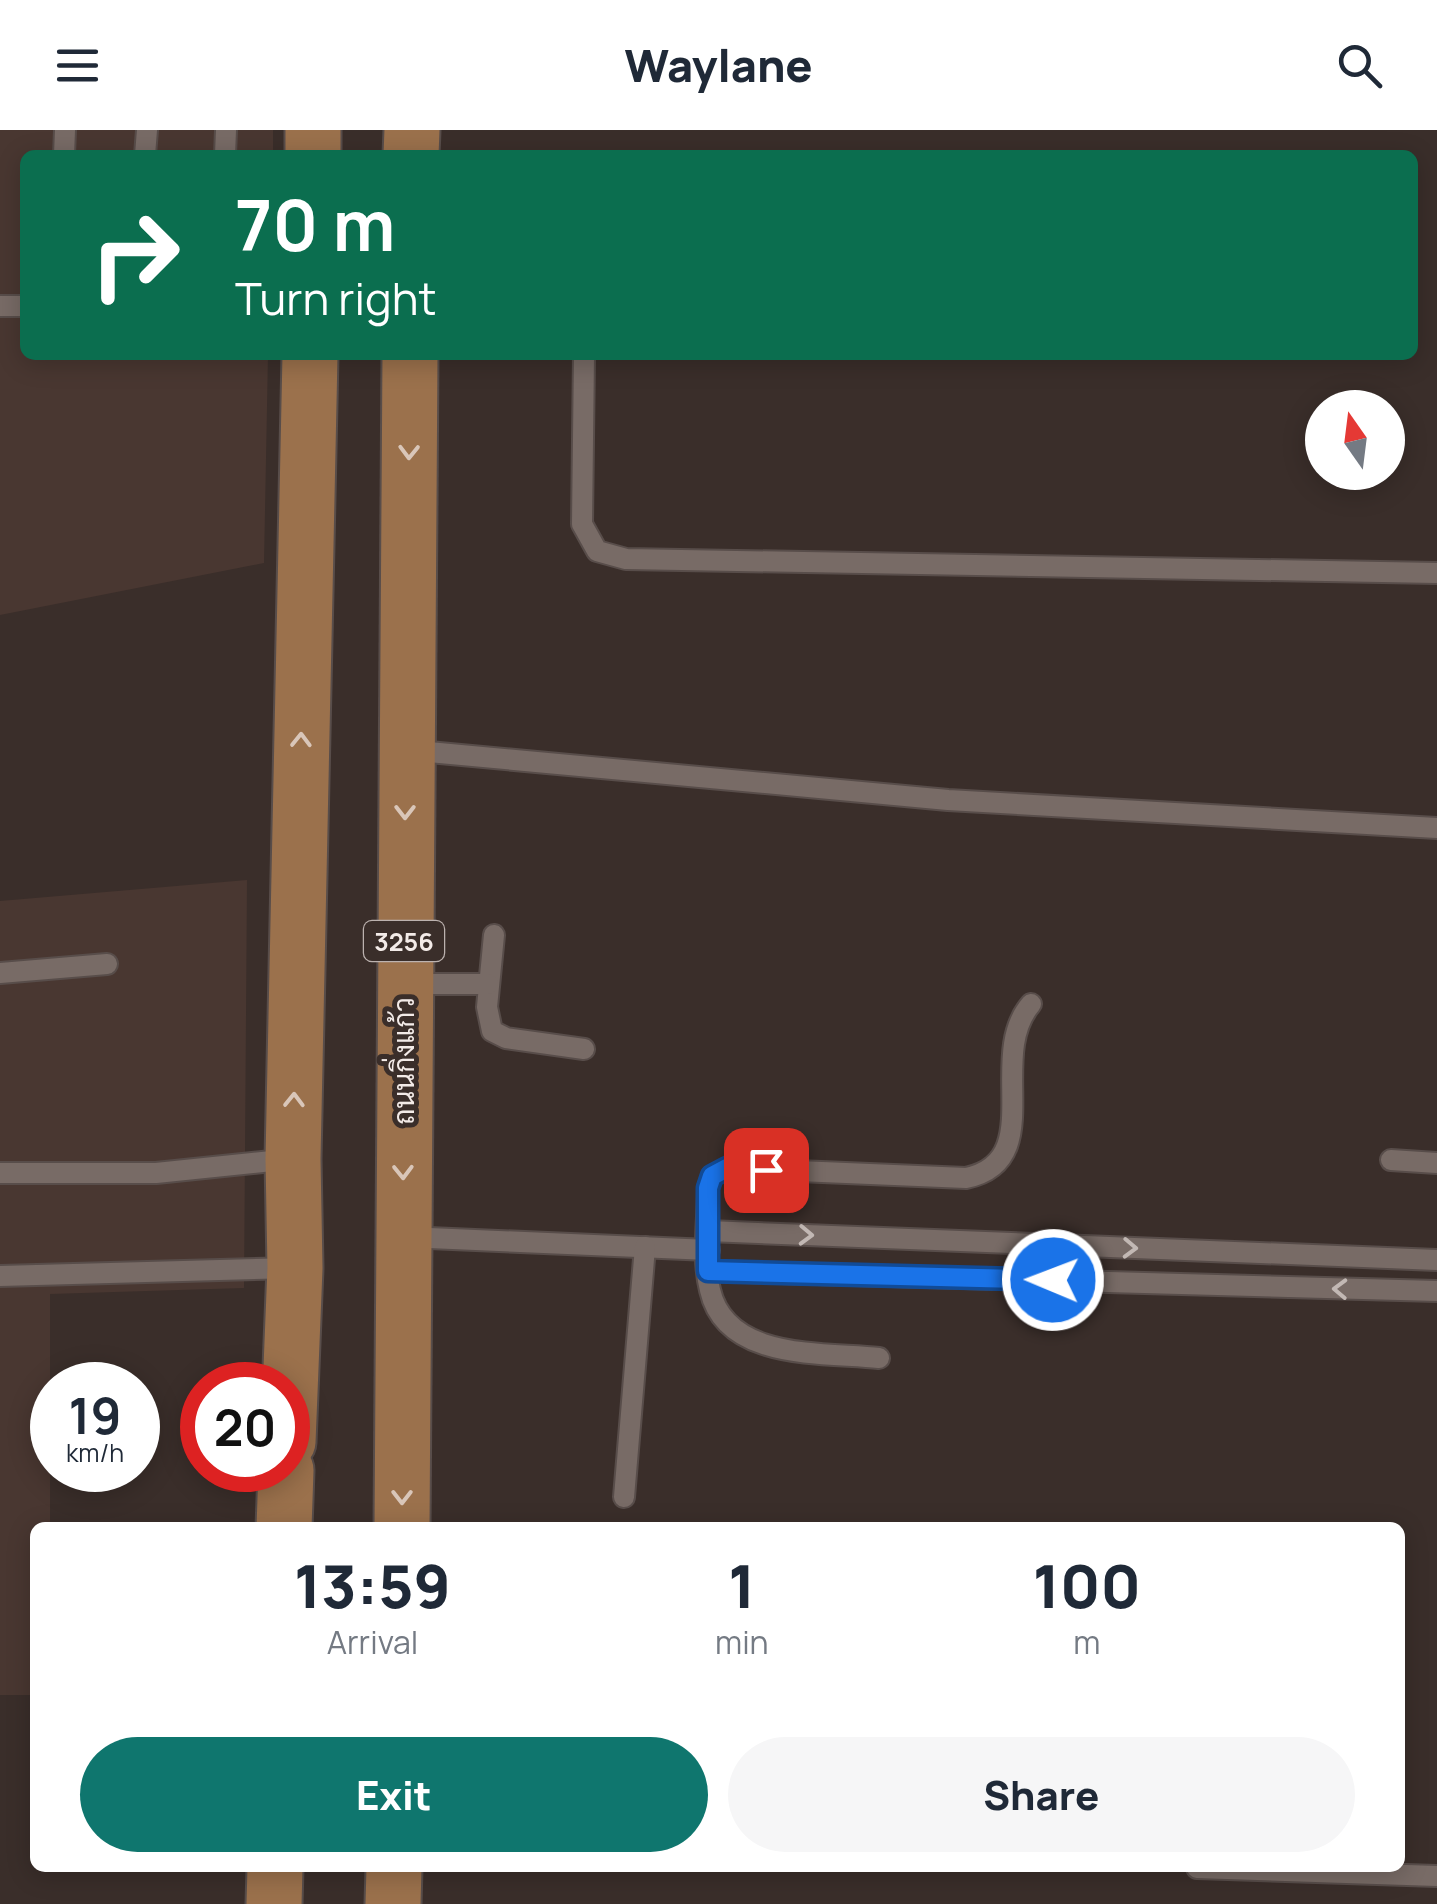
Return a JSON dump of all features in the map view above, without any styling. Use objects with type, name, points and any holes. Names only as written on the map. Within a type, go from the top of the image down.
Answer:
[{"type":"main road","points":[[291,1362],[310,360]]},
{"type":"main road","name":"ถนนกิ่งแก้ว","points":[[402,1522],[410,360]]},
{"type":"main road","points":[[284,1522],[285,1492]]},
{"type":"main road","points":[[274,1904],[275,1872]]},
{"type":"main road","points":[[393,1904],[394,1872]]},
{"type":"lane","points":[[584,360],[582,524],[596,551],[611,555],[1437,573]]},
{"type":"lane","points":[[405,750],[948,800],[1437,828]]},
{"type":"lane","points":[[494,936],[487,1022],[492,1031],[506,1038],[584,1048]]},
{"type":"lane","points":[[0,973],[107,964]]},
{"type":"lane","points":[[404,984],[488,984]]},
{"type":"lane","points":[[879,1358],[767,1347],[737,1331],[719,1314],[708,1250],[708,1188],[712,1176],[727,1168],[966,1178],[988,1173],[1009,1148],[1013,1037],[1018,1019],[1031,1004]]},
{"type":"lane","points":[[0,1173],[156,1173],[293,1159]]},
{"type":"lane","points":[[1392,1160],[1437,1163]]},
{"type":"lane","points":[[404,1237],[708,1250],[1437,1292]]},
{"type":"lane","points":[[624,1497],[645,1247]]},
{"type":"lane","points":[[708,1250],[1437,1260]]},
{"type":"lane","points":[[0,1276],[295,1268]]},
{"type":"lane","points":[[1317,1872],[1437,1876]]},
{"type":"shaded area","points":[[0,130],[273,130],[273,150],[20,150],[20,360],[268,360],[264,563],[0,615]]},
{"type":"shaded area","points":[[247,880],[244,1288],[50,1294],[50,1362],[30,1362],[30,1492],[50,1492],[50,1522],[30,1522],[30,1695],[0,1695],[0,901]]},
{"type":"route","points":[[766,1170],[727,1168],[712,1176],[708,1188],[708,1271],[1053,1280]]}]
